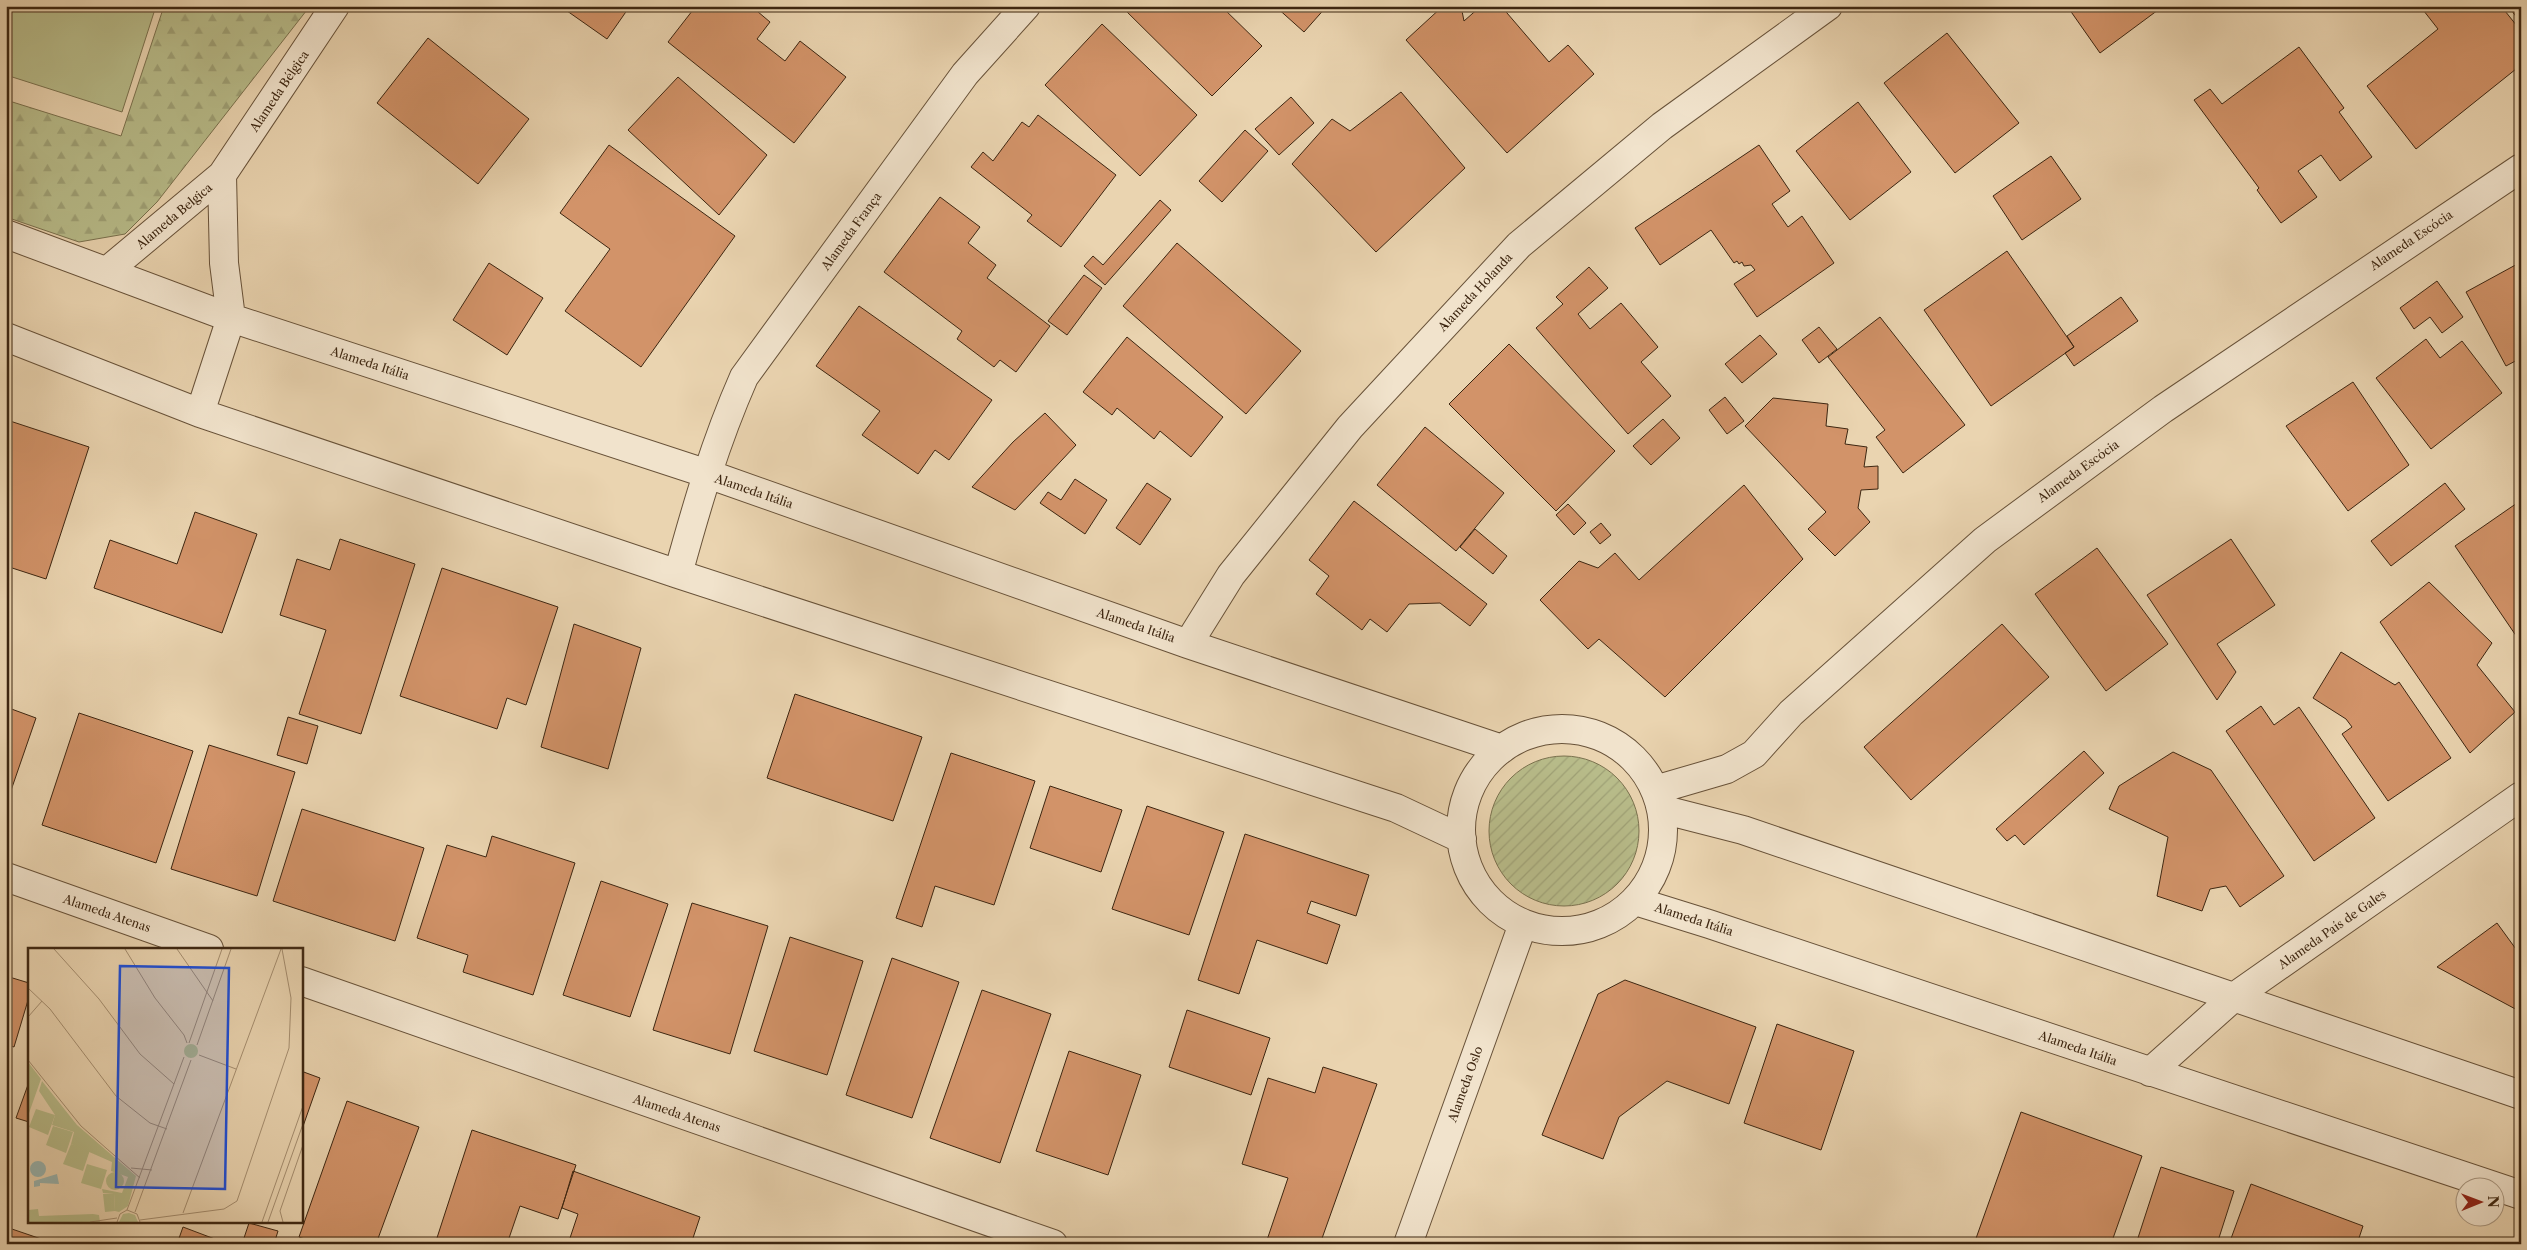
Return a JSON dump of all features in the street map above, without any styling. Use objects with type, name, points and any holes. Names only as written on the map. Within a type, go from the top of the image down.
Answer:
[{"type":"street","name":"Alameda Bélgica","points":[[222,175],[335,6]]},
{"type":"street","name":"Alameda França","points":[[678,574],[706,473],[721,428],[744,377],[965,74],[1026,6]]},
{"type":"street","name":"Alameda Holanda","points":[[1188,644],[1231,575],[1350,427],[1519,244],[1662,126],[1828,6]]},
{"type":"street","name":"Alameda Escócia","points":[[1658,799],[1727,769],[1754,754],[1791,713],[1986,540],[2163,409],[2521,168]]},
{"type":"street","name":"Alameda Belgica","points":[[107,271],[222,175]]},
{"type":"street","name":"Alameda Belgica","points":[[222,175],[224,263],[231,318]]},
{"type":"street","name":"Alameda Itália","points":[[6,234],[231,318],[706,473],[1188,644],[1502,749]]},
{"type":"street","points":[[200,413],[231,318]]},
{"type":"street","points":[[6,337],[200,413],[678,574],[1396,808],[1462,839]]},
{"type":"street","points":[[1549,730],[1576,730],[1592,734],[1624,750],[1642,768],[1658,799],[1663,842],[1654,874],[1635,901],[1610,920],[1582,930],[1552,931],[1523,924],[1500,910],[1480,890],[1468,866],[1462,839],[1463,814],[1470,789],[1484,767],[1502,749],[1524,737],[1549,730]]},
{"type":"street","name":"Alameda País de Gales","points":[[2150,1072],[2234,997],[2521,796]]},
{"type":"street","points":[[1658,799],[1743,830],[2521,1095]]},
{"type":"street","name":"Alameda Atenas","points":[[6,877],[206,948]]},
{"type":"street","name":"Alameda Itália","points":[[1635,901],[2521,1195]]},
{"type":"street","name":"Alameda Oslo","points":[[1408,1244],[1523,924]]},
{"type":"street","name":"Alameda Atenas","points":[[302,982],[1053,1244]]},
{"type":"green space","points":[[6,6],[156,6],[122,112],[6,75]]},
{"type":"green space","points":[[164,6],[310,6],[157,202],[125,234],[79,242],[6,217],[6,100],[121,136]]},
{"type":"green space","points":[[1564,756],[1579,757],[1593,761],[1606,768],[1617,778],[1627,789],[1634,802],[1638,816],[1638,846],[1634,860],[1627,873],[1617,884],[1606,894],[1593,901],[1579,905],[1564,906],[1549,905],[1535,901],[1522,894],[1511,884],[1501,873],[1494,860],[1490,846],[1489,831],[1490,816],[1494,802],[1501,789],[1511,778],[1522,768],[1535,761],[1549,757]]},
{"type":"building","points":[[560,6],[630,6],[607,39]]},
{"type":"building","points":[[696,6],[751,6],[770,22],[757,39],[785,61],[800,41],[846,77],[794,143],[668,42]]},
{"type":"building","points":[[1121,6],[1221,6],[1262,46],[1212,96]]},
{"type":"building","points":[[1275,6],[1327,6],[1304,32]]},
{"type":"building","points":[[1443,6],[1461,6],[1464,21],[1481,6],[1501,6],[1549,62],[1568,45],[1594,74],[1507,153],[1406,40]]},
{"type":"building","points":[[2067,6],[2155,6],[2158,10],[2100,53]]},
{"type":"building","points":[[2420,6],[2501,6],[2521,31],[2521,65],[2416,149],[2367,86],[2438,29]]},
{"type":"building","points":[[2508,6],[2521,6],[2521,23]]},
{"type":"building","points":[[1102,24],[1197,115],[1140,176],[1045,85]]},
{"type":"building","points":[[1947,33],[2019,123],[1955,173],[1884,83]]},
{"type":"building","points":[[428,38],[529,119],[478,184],[377,103]]},
{"type":"building","points":[[2299,47],[2344,108],[2339,112],[2372,157],[2340,181],[2321,155],[2298,171],[2317,197],[2281,223],[2257,190],[2259,188],[2194,100],[2210,89],[2222,104]]},
{"type":"building","points":[[678,77],[767,155],[719,215],[628,130]]},
{"type":"building","points":[[1401,92],[1465,168],[1376,252],[1292,164],[1332,119],[1350,131]]},
{"type":"building","points":[[1291,97],[1314,123],[1279,155],[1255,129]]},
{"type":"building","points":[[1858,102],[1911,172],[1850,220],[1796,151]]},
{"type":"building","points":[[1038,115],[1116,175],[1061,247],[1027,221],[1032,215],[971,167],[983,152],[993,161],[1022,122],[1029,127]]},
{"type":"building","points":[[1245,130],[1268,151],[1222,202],[1199,181]]},
{"type":"building","points":[[609,145],[735,236],[641,367],[565,311],[610,249],[560,213]]},
{"type":"building","points":[[1759,145],[1790,191],[1772,204],[1788,227],[1802,216],[1834,263],[1757,317],[1734,284],[1755,270],[1751,265],[1744,266],[1742,262],[1739,264],[1737,261],[1734,263],[1711,230],[1660,265],[1635,228]]},
{"type":"building","points":[[2051,156],[2081,199],[2022,240],[1993,196]]},
{"type":"building","points":[[940,197],[980,227],[968,243],[996,265],[987,278],[1050,326],[1016,372],[1000,360],[994,367],[957,339],[962,331],[884,272]]},
{"type":"building","points":[[1160,200],[1171,210],[1105,285],[1084,266],[1093,256],[1103,265]]},
{"type":"building","points":[[1177,243],[1301,351],[1246,414],[1123,306]]},
{"type":"building","points":[[2007,251],[2074,347],[1991,406],[1924,310]]},
{"type":"building","points":[[2521,262],[2521,358],[2506,366],[2466,292]]},
{"type":"building","points":[[489,263],[543,298],[507,355],[453,320]]},
{"type":"building","points":[[1589,267],[1608,288],[1578,314],[1590,329],[1621,303],[1658,347],[1641,362],[1671,396],[1628,434],[1536,328],[1563,304],[1556,297]]},
{"type":"building","points":[[1084,275],[1102,288],[1067,335],[1048,321]]},
{"type":"building","points":[[2437,281],[2463,317],[2442,333],[2430,317],[2414,329],[2400,308]]},
{"type":"building","points":[[2121,297],[2138,321],[2074,366],[2065,353],[2074,347],[2067,336]]},
{"type":"building","points":[[859,306],[992,400],[949,460],[935,450],[918,474],[862,435],[880,411],[816,366]]},
{"type":"building","points":[[1880,317],[1965,425],[1903,473],[1876,437],[1885,430],[1828,357]]},
{"type":"building","points":[[1819,327],[1837,349],[1819,363],[1802,340]]},
{"type":"building","points":[[1760,335],[1777,354],[1742,383],[1725,364]]},
{"type":"building","points":[[1127,337],[1223,417],[1191,457],[1160,431],[1154,439],[1117,408],[1112,415],[1083,392]]},
{"type":"building","points":[[2426,339],[2440,358],[2462,341],[2502,393],[2431,449],[2376,378]]},
{"type":"building","points":[[1509,344],[1615,451],[1556,511],[1449,404]]},
{"type":"building","points":[[2353,382],[2409,465],[2348,511],[2286,426]]},
{"type":"building","points":[[1725,397],[1744,421],[1727,434],[1709,410]]},
{"type":"building","points":[[1773,398],[1828,404],[1826,426],[1848,429],[1845,444],[1867,447],[1864,467],[1878,466],[1878,489],[1861,490],[1858,508],[1870,522],[1835,556],[1808,529],[1826,512],[1745,426]]},
{"type":"building","points":[[1045,413],[1076,445],[1015,510],[972,487],[1013,442]]},
{"type":"building","points":[[1663,419],[1680,438],[1651,465],[1633,446]]},
{"type":"building","points":[[10,421],[89,447],[46,579],[6,566],[6,433]]},
{"type":"building","points":[[1425,427],[1504,493],[1456,551],[1377,485]]},
{"type":"building","points":[[1075,479],[1107,500],[1085,534],[1040,503],[1048,492],[1061,500]]},
{"type":"building","points":[[1147,483],[1171,499],[1140,545],[1116,528]]},
{"type":"building","points":[[2445,483],[2465,509],[2391,566],[2371,541]]},
{"type":"building","points":[[1744,485],[1803,559],[1665,697],[1599,639],[1588,649],[1540,600],[1579,561],[1598,568],[1615,553],[1639,580]]},
{"type":"building","points":[[1354,501],[1487,604],[1470,626],[1440,603],[1409,604],[1387,632],[1370,619],[1362,630],[1316,594],[1329,576],[1309,560]]},
{"type":"building","points":[[2521,501],[2521,643],[2455,546]]},
{"type":"building","points":[[1568,504],[1586,523],[1574,535],[1556,515]]},
{"type":"building","points":[[195,512],[257,534],[222,633],[94,588],[110,540],[177,564]]},
{"type":"building","points":[[1601,523],[1611,535],[1600,544],[1590,532]]},
{"type":"building","points":[[1475,529],[1507,556],[1493,574],[1460,547]]},
{"type":"building","points":[[340,539],[415,564],[361,734],[299,714],[326,630],[280,615],[297,559],[330,570]]},
{"type":"building","points":[[2231,539],[2275,605],[2217,644],[2236,672],[2217,700],[2147,595]]},
{"type":"building","points":[[2097,548],[2168,644],[2106,691],[2035,594]]},
{"type":"building","points":[[442,568],[558,607],[526,705],[507,698],[497,729],[400,696]]},
{"type":"building","points":[[2429,582],[2492,643],[2477,665],[2515,712],[2470,753],[2380,622]]},
{"type":"building","points":[[574,624],[641,648],[608,769],[541,747]]},
{"type":"building","points":[[2002,624],[2049,677],[1911,800],[1864,747]]},
{"type":"building","points":[[2341,652],[2395,685],[2399,682],[2451,758],[2388,801],[2342,734],[2352,727],[2346,719],[2313,698]]},
{"type":"building","points":[[795,694],[922,737],[893,821],[767,778]]},
{"type":"building","points":[[2261,706],[2274,725],[2299,707],[2375,818],[2314,861],[2226,731]]},
{"type":"building","points":[[6,707],[36,718],[7,802],[6,801]]},
{"type":"building","points":[[79,713],[193,751],[156,863],[42,825]]},
{"type":"building","points":[[288,717],[318,726],[307,764],[277,755]]},
{"type":"building","points":[[209,745],[295,772],[257,896],[171,869]]},
{"type":"building","points":[[2084,751],[2104,773],[2024,845],[2015,835],[2007,841],[1996,829]]},
{"type":"building","points":[[2173,752],[2211,770],[2284,876],[2240,907],[2226,886],[2210,889],[2202,911],[2157,896],[2168,837],[2109,809],[2119,786]]},
{"type":"building","points":[[951,753],[1035,781],[994,905],[935,886],[922,927],[896,918]]},
{"type":"building","points":[[1050,786],[1122,810],[1101,872],[1030,848]]},
{"type":"building","points":[[1147,806],[1224,832],[1189,935],[1112,909]]},
{"type":"building","points":[[302,809],[424,848],[395,941],[273,901]]},
{"type":"building","points":[[1245,834],[1369,875],[1356,916],[1311,901],[1307,913],[1340,925],[1327,964],[1257,940],[1239,994],[1198,980]]},
{"type":"building","points":[[492,836],[575,863],[533,995],[463,972],[468,955],[417,938],[447,845],[486,857]]},
{"type":"building","points":[[601,881],[668,904],[630,1017],[563,995]]},
{"type":"building","points":[[692,903],[768,926],[730,1054],[653,1030]]},
{"type":"building","points":[[2497,923],[2521,956],[2521,1012],[2437,967]]},
{"type":"building","points":[[790,937],[863,961],[827,1075],[754,1051]]},
{"type":"building","points":[[892,958],[959,982],[912,1118],[846,1095]]},
{"type":"building","points":[[6,976],[28,983],[28,1000],[14,1047],[6,1044]]},
{"type":"building","points":[[1625,980],[1756,1027],[1729,1104],[1667,1081],[1619,1117],[1603,1159],[1542,1135],[1598,994]]},
{"type":"building","points":[[982,990],[1051,1014],[1000,1163],[930,1138]]},
{"type":"building","points":[[1187,1010],[1270,1038],[1251,1095],[1169,1067]]},
{"type":"building","points":[[1777,1024],[1854,1051],[1821,1150],[1744,1123]]},
{"type":"building","points":[[1069,1051],[1141,1075],[1108,1175],[1036,1151]]},
{"type":"building","points":[[1323,1067],[1377,1084],[1320,1244],[1280,1244],[1267,1240],[1288,1178],[1242,1164],[1268,1078],[1315,1093]]},
{"type":"building","points":[[302,1071],[320,1078],[302,1129]]},
{"type":"building","points":[[28,1085],[28,1122],[16,1118]]},
{"type":"building","points":[[347,1101],[419,1127],[376,1244],[319,1244],[299,1237]]},
{"type":"building","points":[[2021,1112],[2142,1156],[2111,1244],[1974,1244]]},
{"type":"building","points":[[472,1130],[576,1165],[558,1219],[520,1206],[507,1244],[435,1244]]},
{"type":"building","points":[[2161,1167],[2234,1191],[2217,1244],[2136,1244]]},
{"type":"building","points":[[573,1171],[700,1217],[691,1244],[568,1244],[578,1214],[562,1208]]},
{"type":"building","points":[[2251,1184],[2363,1226],[2357,1244],[2229,1244]]},
{"type":"building","points":[[249,1223],[278,1231],[274,1244],[242,1244]]},
{"type":"building","points":[[6,1227],[56,1244],[6,1244]]},
{"type":"building","points":[[183,1227],[228,1244],[177,1244]]}]
